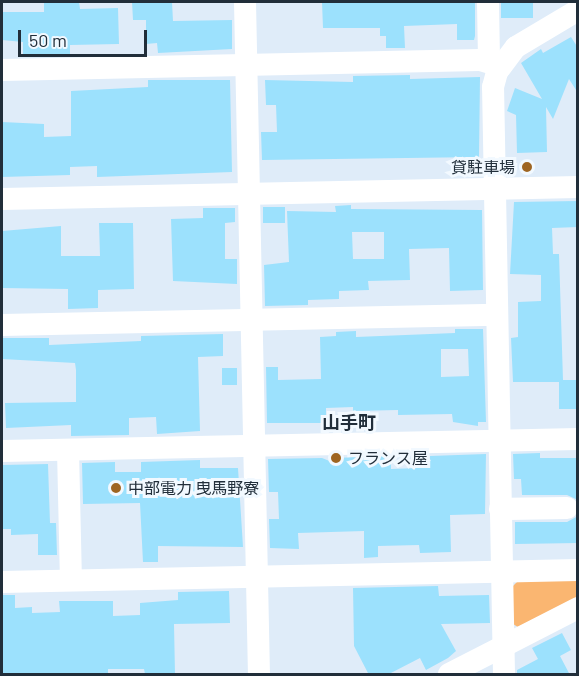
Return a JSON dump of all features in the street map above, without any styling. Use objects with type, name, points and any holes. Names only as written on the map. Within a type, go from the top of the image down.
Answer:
[{"type":"street","points":[[245,2],[259,675]]},
{"type":"street","points":[[488,2],[495,63],[492,102],[504,675]]},
{"type":"street","points":[[2,70],[495,63],[516,47],[578,10]]},
{"type":"street","points":[[2,199],[578,187]]},
{"type":"street","points":[[2,325],[496,315]]},
{"type":"street","points":[[2,452],[578,440]]},
{"type":"street","points":[[68,450],[71,580]]},
{"type":"street","points":[[500,509],[567,508]]},
{"type":"street","points":[[2,582],[578,570]]},
{"type":"street","points":[[449,675],[578,608]]},
{"type":"shaded area","points":[[577,580],[577,597],[518,627],[513,624],[512,587],[518,581]]},
{"type":"building","points":[[44,2],[79,2],[80,9],[118,8],[119,44],[70,45],[70,54],[23,55],[23,42],[2,40],[2,12],[44,12]]},
{"type":"building","points":[[132,2],[172,2],[173,21],[232,20],[232,49],[158,53],[157,43],[146,44],[146,20],[133,20]]},
{"type":"building","points":[[322,2],[475,2],[475,36],[474,40],[457,40],[457,24],[404,26],[405,48],[386,48],[386,36],[380,36],[380,28],[323,28]]},
{"type":"building","points":[[501,2],[533,2],[533,18],[501,18]]},
{"type":"building","points":[[571,37],[578,48],[578,93],[569,79],[553,119],[546,107],[547,152],[517,153],[516,115],[507,111],[515,88],[542,99],[521,63],[541,49],[543,53]]},
{"type":"building","points":[[410,75],[410,79],[480,77],[479,157],[262,160],[261,132],[277,132],[276,105],[266,105],[265,80],[353,82],[353,76]]},
{"type":"building","points":[[148,80],[230,80],[232,172],[97,177],[97,166],[70,167],[70,175],[2,177],[2,122],[44,124],[44,137],[71,136],[71,91],[148,87]]},
{"type":"building","points":[[578,201],[578,227],[552,228],[553,254],[559,254],[563,380],[578,380],[578,409],[559,409],[559,382],[513,382],[511,338],[518,337],[518,302],[541,301],[541,275],[510,274],[514,202]]},
{"type":"building","points":[[351,205],[351,209],[482,210],[483,290],[450,291],[449,248],[409,249],[410,280],[368,281],[369,290],[339,291],[339,299],[308,300],[308,305],[265,306],[264,265],[289,262],[287,211],[336,212],[335,206]],"holes":[[[352,232],[384,232],[384,259],[353,259]]]},
{"type":"building","points":[[263,207],[285,207],[285,223],[263,223]]},
{"type":"building","points":[[203,208],[235,208],[235,222],[225,223],[225,259],[237,259],[237,284],[173,281],[171,219],[203,218]]},
{"type":"building","points":[[99,223],[133,223],[134,289],[98,290],[98,308],[68,309],[68,289],[2,288],[2,231],[61,226],[61,256],[100,256]]},
{"type":"building","points":[[455,329],[483,329],[486,422],[478,422],[478,426],[453,422],[452,414],[398,415],[398,410],[353,411],[353,407],[326,408],[326,421],[322,423],[267,423],[266,367],[278,367],[278,380],[321,379],[320,337],[336,336],[336,332],[356,331],[356,337],[455,333]],"holes":[[[441,349],[468,349],[469,376],[441,377]]]},
{"type":"building","points":[[223,334],[223,356],[198,357],[200,431],[157,434],[156,417],[129,418],[129,435],[71,436],[71,425],[6,428],[5,403],[76,402],[76,370],[75,363],[2,359],[2,338],[49,338],[49,345],[141,341],[141,336]]},
{"type":"building","points":[[222,368],[237,368],[237,385],[222,385]]},
{"type":"building","points":[[540,453],[540,458],[578,458],[578,500],[567,495],[522,495],[521,479],[514,479],[513,454]]},
{"type":"building","points":[[486,454],[485,514],[450,515],[451,552],[420,553],[419,545],[378,546],[378,557],[364,558],[364,531],[298,533],[299,549],[270,548],[269,519],[279,519],[278,492],[269,492],[268,459],[322,458],[332,462],[332,458],[391,456],[391,469],[418,468],[418,461],[430,461],[430,456]]},
{"type":"building","points":[[200,460],[200,468],[238,468],[243,547],[158,546],[158,562],[143,562],[140,503],[83,504],[82,463],[115,462],[115,472],[141,472],[141,462]]},
{"type":"building","points":[[48,464],[50,523],[56,523],[57,555],[38,555],[38,534],[11,535],[11,529],[2,529],[2,465]]},
{"type":"building","points":[[578,516],[578,543],[515,544],[515,522],[567,522]]},
{"type":"building","points":[[438,586],[439,596],[489,595],[490,623],[441,624],[456,651],[448,658],[426,670],[420,658],[387,675],[369,675],[354,646],[353,588]]},
{"type":"building","points":[[229,591],[230,623],[174,624],[175,674],[145,674],[144,669],[108,669],[108,675],[2,675],[2,595],[15,595],[15,608],[32,607],[32,613],[60,612],[59,601],[113,601],[113,616],[140,615],[140,603],[178,600],[178,592]]},
{"type":"building","points":[[562,633],[571,650],[560,656],[570,675],[517,675],[517,670],[538,659],[532,648]]},
{"type":"place","name":"貸駐車場","points":[[527,167]]},
{"type":"place","name":"フランス屋","points":[[336,458]]},
{"type":"place","name":"中部電力 曳馬野寮","points":[[116,488]]},
{"type":"district","name":"山手町","points":[[349,422]]}]
